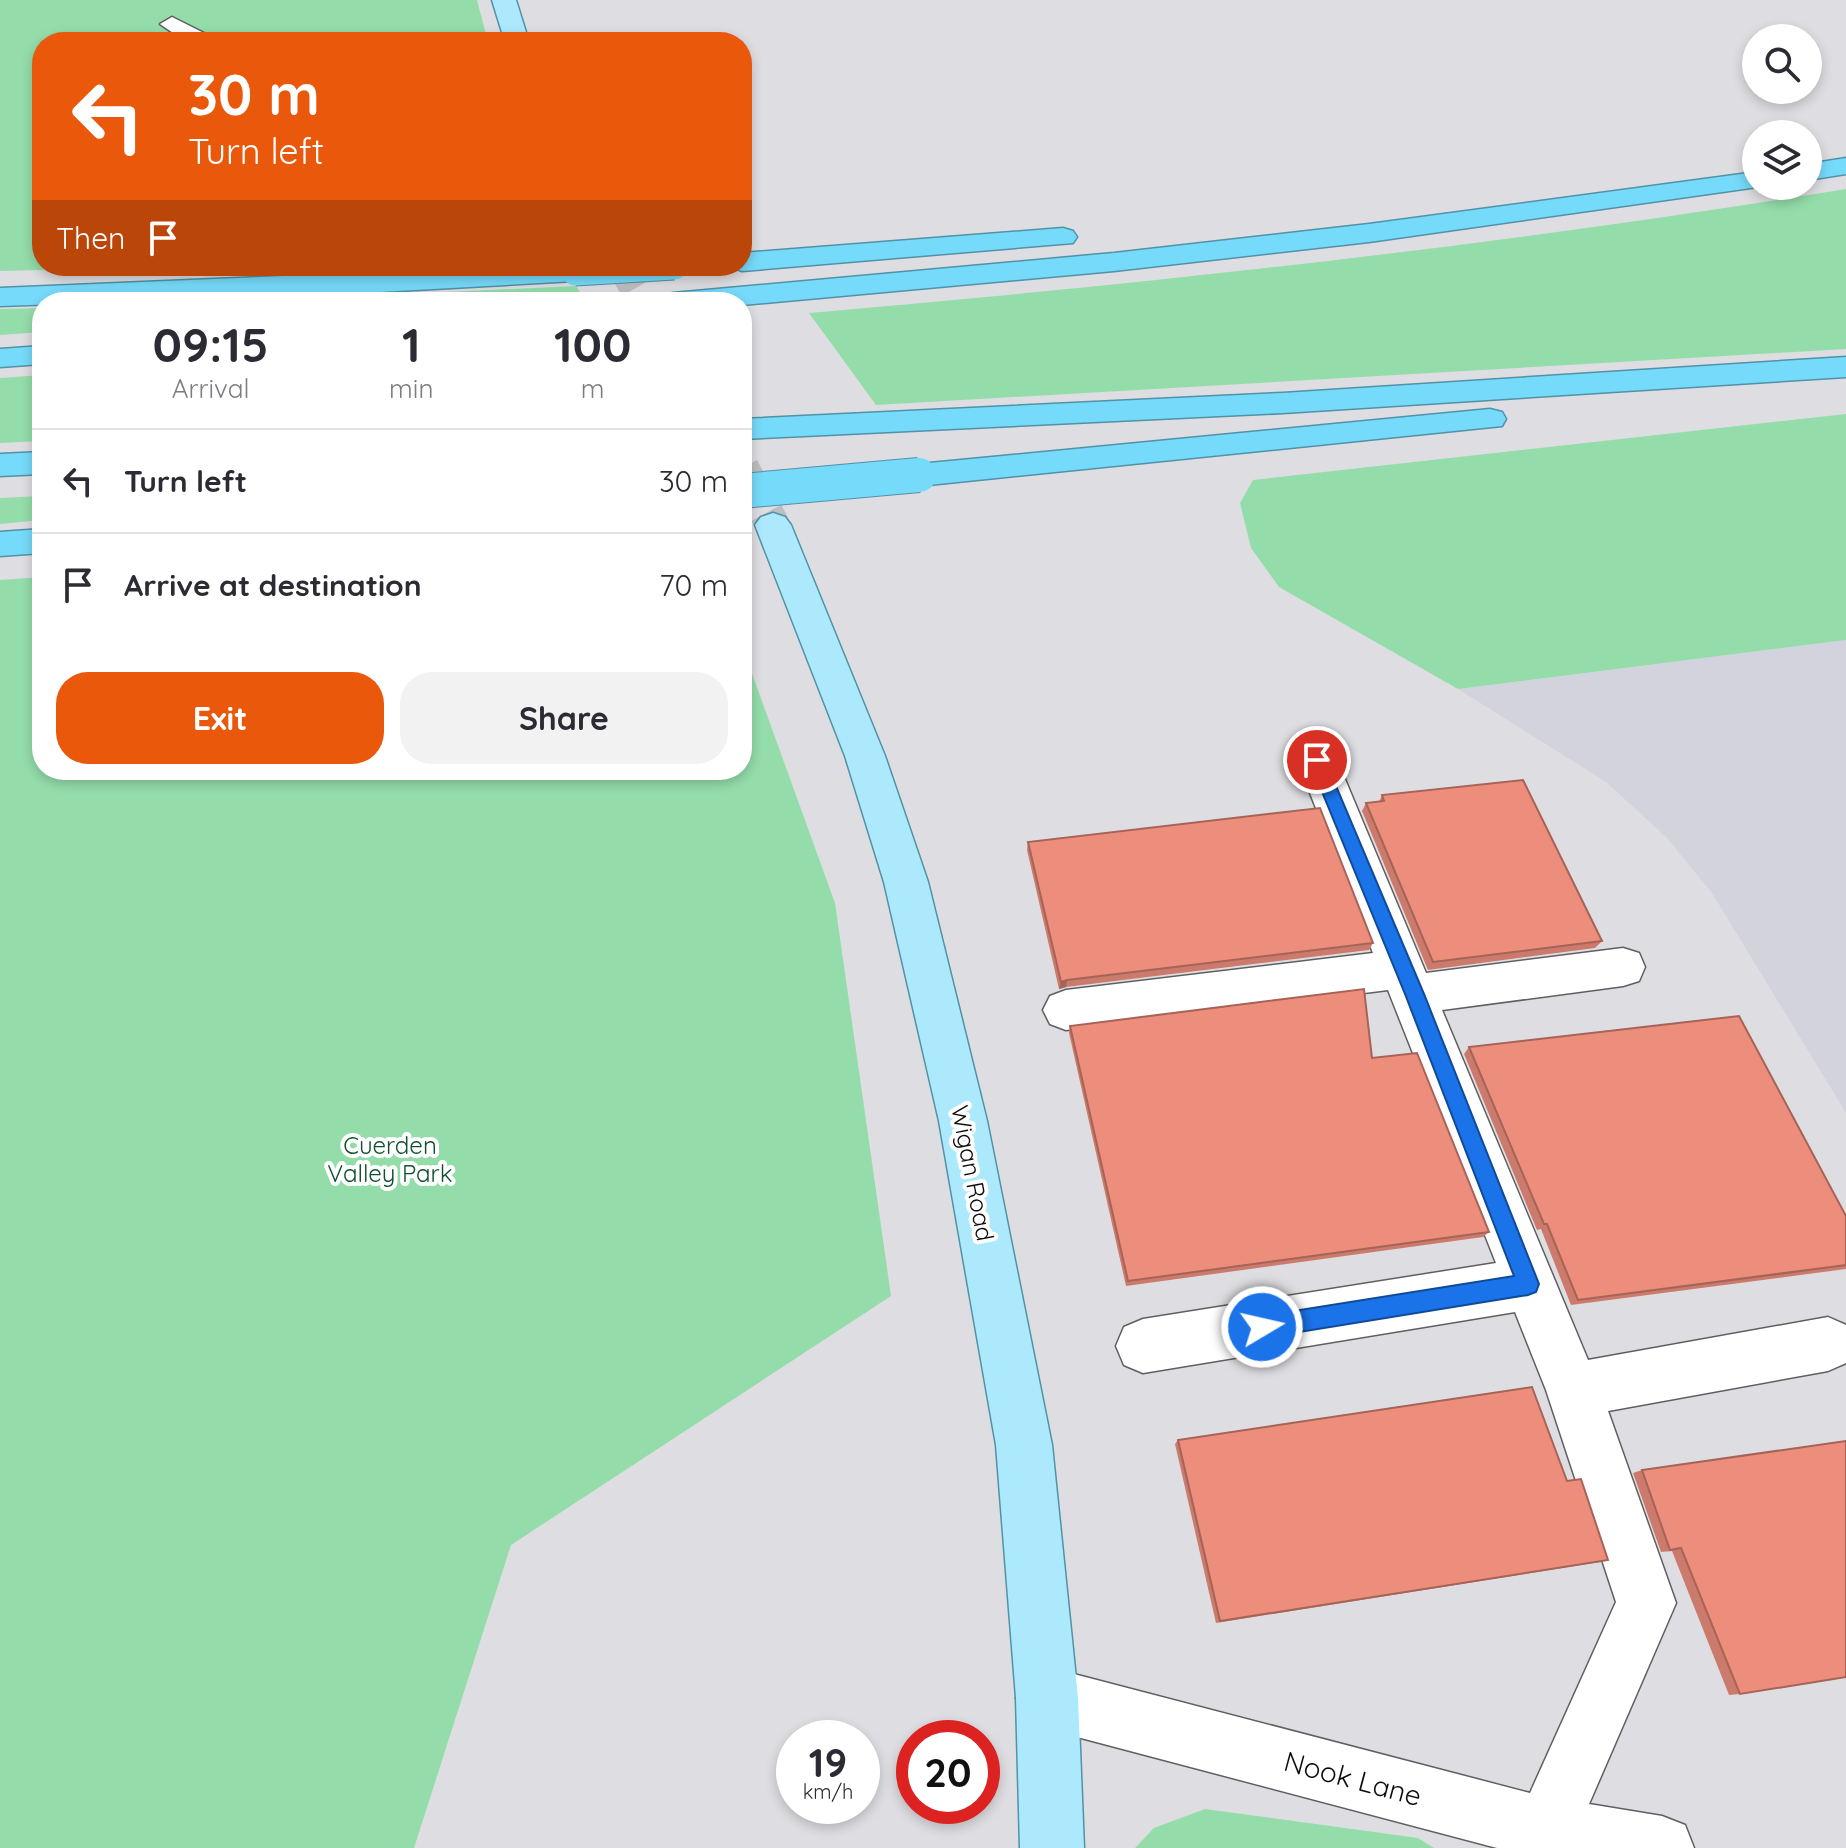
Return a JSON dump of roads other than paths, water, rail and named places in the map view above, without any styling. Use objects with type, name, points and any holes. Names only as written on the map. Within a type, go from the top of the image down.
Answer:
[{"type":"highway","points":[[1822,155],[1846,152]]},
{"type":"highway","points":[[1154,230],[1520,194],[1742,166]]},
{"type":"highway","points":[[1822,170],[1846,166]]},
{"type":"highway","points":[[752,295],[1354,235],[1742,182]]},
{"type":"highway","points":[[754,261],[1092,235]]},
{"type":"highway","points":[[148,292],[504,276]]},
{"type":"highway","points":[[0,297],[32,296]]},
{"type":"highway","points":[[0,358],[32,356]]},
{"type":"highway","points":[[752,428],[1283,403],[1833,368]]},
{"type":"highway","points":[[757,508],[919,475],[1588,408],[1833,368]]},
{"type":"highway","points":[[0,465],[32,463]]},
{"type":"highway","points":[[0,544],[32,542]]},
{"type":"main road","points":[[504,0],[514,32]]},
{"type":"main road","name":"Wigan Road","points":[[757,508],[849,712],[906,882],[956,1091],[1024,1445],[1047,1698],[1052,1848]]},
{"type":"street","points":[[172,24],[186,32]]},
{"type":"street","points":[[1317,760],[1573,1390],[1646,1603],[1546,1829]]},
{"type":"street","points":[[1066,1010],[1409,981],[1623,967]]},
{"type":"street","points":[[1143,1346],[1528,1284]]},
{"type":"street","points":[[1573,1390],[1828,1344]]},
{"type":"street","name":"Nook Lane","points":[[1047,1698],[1546,1829],[1651,1847]]},
{"type":"tunnel","points":[[626,276],[635,292]]},
{"type":"tunnel","points":[[752,486],[773,525]]},
{"type":"park label","name":"Cuerden Valley Park","points":[[390,1159]]}]
